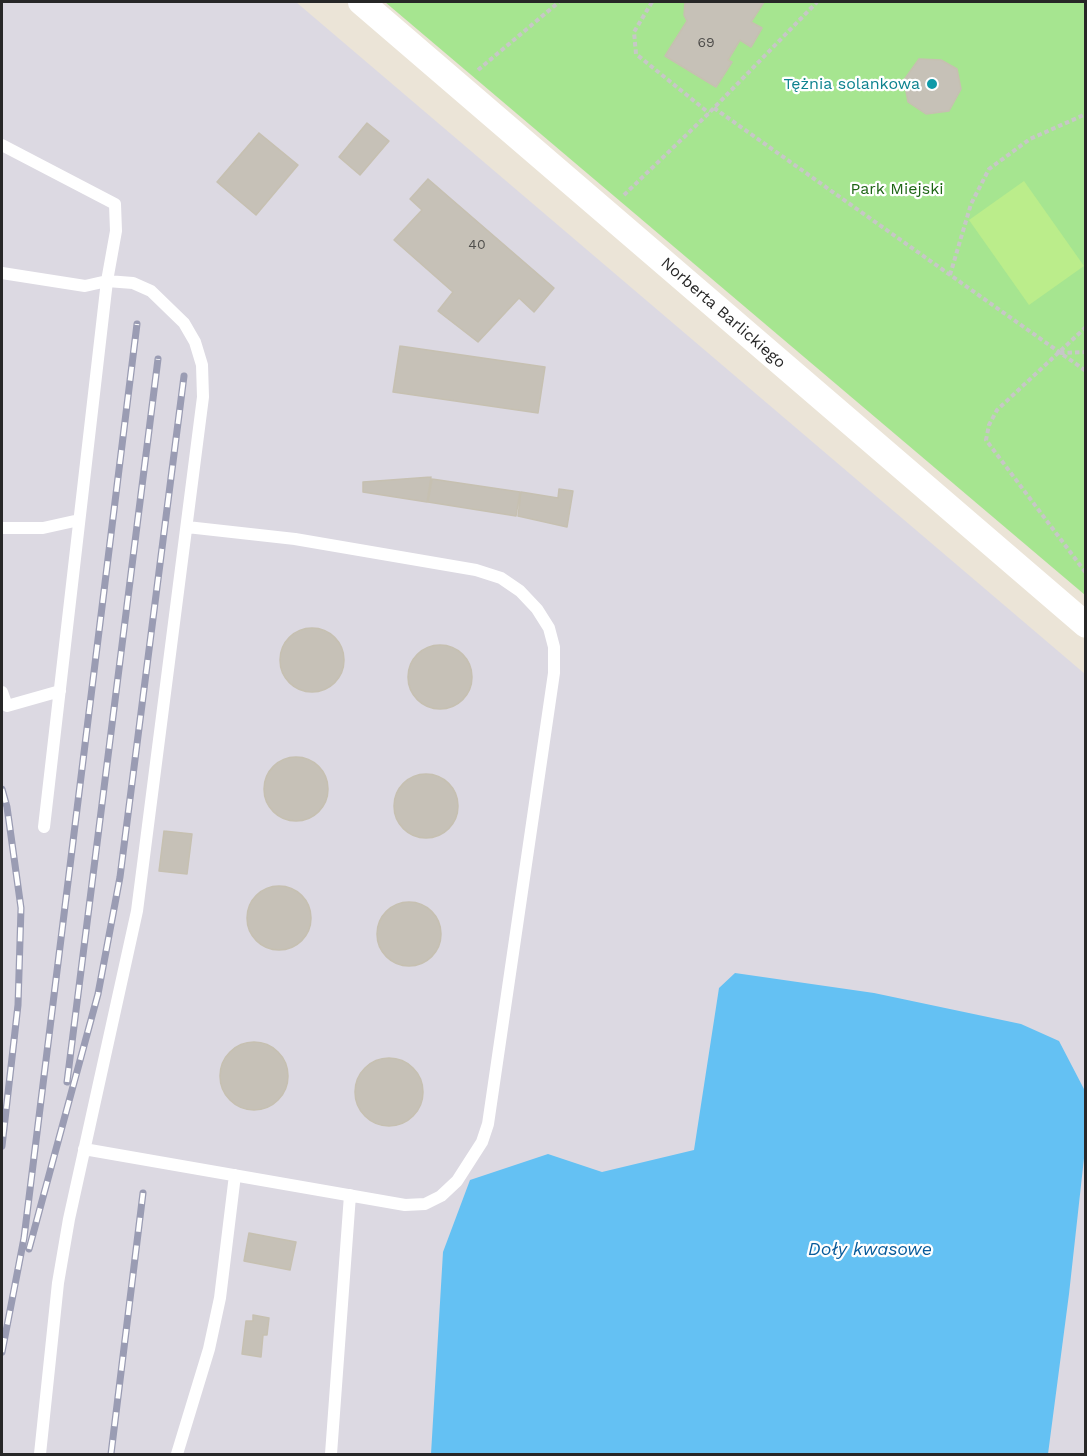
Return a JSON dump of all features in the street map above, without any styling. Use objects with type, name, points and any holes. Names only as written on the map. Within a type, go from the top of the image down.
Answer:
[{"type":"street","name":"Norberta Barlickiego","points":[[361,2],[1086,625]]},
{"type":"lane","points":[[2,144],[115,204],[116,231],[107,281],[44,827]]},
{"type":"lane","points":[[2,273],[86,286],[107,281],[133,283],[152,291],[171,307],[195,342],[202,365],[203,397],[137,911],[84,1149],[58,1283],[40,1455]]},
{"type":"lane","points":[[2,528],[44,528],[79,520]]},
{"type":"lane","points":[[84,1149],[405,1205],[426,1204],[441,1196],[457,1181],[482,1142],[491,1101],[554,672],[554,647],[549,628],[537,609],[520,591],[501,578],[476,570],[295,539],[187,527]]},
{"type":"lane","points":[[2,692],[7,706],[60,691]]},
{"type":"lane","points":[[177,1455],[209,1348],[220,1298],[235,1175]]},
{"type":"lane","points":[[331,1455],[350,1196]]},
{"type":"path","points":[[460,87],[559,2]]},
{"type":"path","points":[[652,2],[634,32],[636,54],[709,113]]},
{"type":"path","points":[[606,212],[709,113],[817,2]]},
{"type":"path","points":[[714,108],[1086,371]]},
{"type":"path","points":[[950,275],[971,204],[989,169],[1030,139],[1086,114]]},
{"type":"path","points":[[1086,327],[998,410],[989,425],[986,440],[1086,573]]},
{"type":"path","points":[[1060,352],[1086,352]]},
{"type":"shaded area","points":[[2,2],[296,2],[1085,674],[1085,1454],[2,1454]]},
{"type":"green space","name":"Park Miejski","points":[[385,2],[1085,2],[1085,595]]},
{"type":"green space","points":[[1024,181],[1084,266],[1029,305],[969,220]]},
{"type":"water","name":"Doły kwasowe","points":[[735,973],[874,993],[1021,1024],[1059,1041],[1085,1091],[1086,1140],[1048,1454],[431,1454],[443,1252],[470,1180],[548,1154],[602,1172],[694,1150],[719,988]]},
{"type":"building","points":[[685,2],[764,2],[751,22],[762,28],[751,47],[740,40],[728,60],[732,62],[716,87],[665,56],[687,21],[684,15]]},
{"type":"building","name":"Tężnia solankowa","points":[[919,59],[941,60],[957,69],[961,89],[949,111],[926,114],[908,102],[904,80]]},
{"type":"building","points":[[367,123],[389,141],[360,175],[339,157]]},
{"type":"building","points":[[259,133],[298,165],[256,215],[217,182]]},
{"type":"building","points":[[428,179],[554,288],[534,312],[519,298],[478,342],[438,311],[453,292],[394,240],[422,210],[410,199]]},
{"type":"building","points":[[400,346],[545,367],[538,413],[393,392]]},
{"type":"building","points":[[431,477],[427,502],[363,492],[363,482]]},
{"type":"building","points":[[432,479],[520,492],[516,516],[428,502]]},
{"type":"building","points":[[559,489],[573,491],[567,527],[518,516],[521,492],[558,498]]},
{"type":"building","points":[[306,628],[318,628],[335,637],[342,648],[344,660],[342,672],[335,683],[318,692],[306,692],[294,687],[285,678],[280,666],[280,654],[285,642],[294,633]]},
{"type":"building","points":[[434,645],[446,645],[463,654],[470,665],[472,677],[470,689],[463,700],[446,709],[434,709],[422,704],[413,695],[408,683],[408,671],[413,659],[422,650]]},
{"type":"building","points":[[290,757],[302,757],[319,766],[326,777],[328,789],[326,801],[319,812],[302,821],[290,821],[278,816],[269,807],[264,795],[264,783],[269,771],[278,762]]},
{"type":"building","points":[[420,774],[432,774],[449,783],[456,794],[458,806],[456,818],[449,829],[432,838],[420,838],[408,833],[399,824],[394,812],[394,800],[399,788],[408,779]]},
{"type":"building","points":[[164,831],[192,834],[187,874],[159,871]]},
{"type":"building","points":[[273,886],[285,886],[302,895],[309,906],[311,918],[309,930],[302,941],[285,950],[273,950],[261,945],[252,936],[247,924],[247,912],[252,900],[261,891]]},
{"type":"building","points":[[403,902],[415,902],[432,911],[439,922],[441,934],[439,946],[432,957],[415,966],[403,966],[391,961],[382,952],[377,940],[377,928],[382,916],[391,907]]},
{"type":"building","points":[[254,1042],[267,1045],[278,1052],[285,1063],[288,1076],[285,1089],[278,1100],[267,1107],[254,1110],[241,1107],[230,1100],[223,1089],[220,1076],[223,1063],[230,1052],[241,1045]]},
{"type":"building","points":[[389,1058],[402,1061],[413,1068],[420,1079],[423,1092],[420,1105],[413,1116],[402,1123],[389,1126],[376,1123],[365,1116],[358,1105],[355,1092],[358,1079],[365,1068],[376,1061]]},
{"type":"building","points":[[249,1233],[296,1242],[290,1270],[244,1261]]},
{"type":"building","points":[[253,1315],[269,1318],[267,1335],[263,1335],[261,1357],[242,1354],[246,1321],[253,1321]]},
{"type":"railway","points":[[2,1352],[24,1238],[137,324]]},
{"type":"railway","points":[[67,1082],[158,359]]},
{"type":"railway","points":[[29,1249],[98,994],[120,877],[184,376]]},
{"type":"railway","points":[[2,789],[7,807],[21,908],[18,1005],[2,1146]]},
{"type":"railway","points":[[111,1454],[143,1193]]},
{"type":"place","name":"Tężnia solankowa","points":[[932,84]]}]
